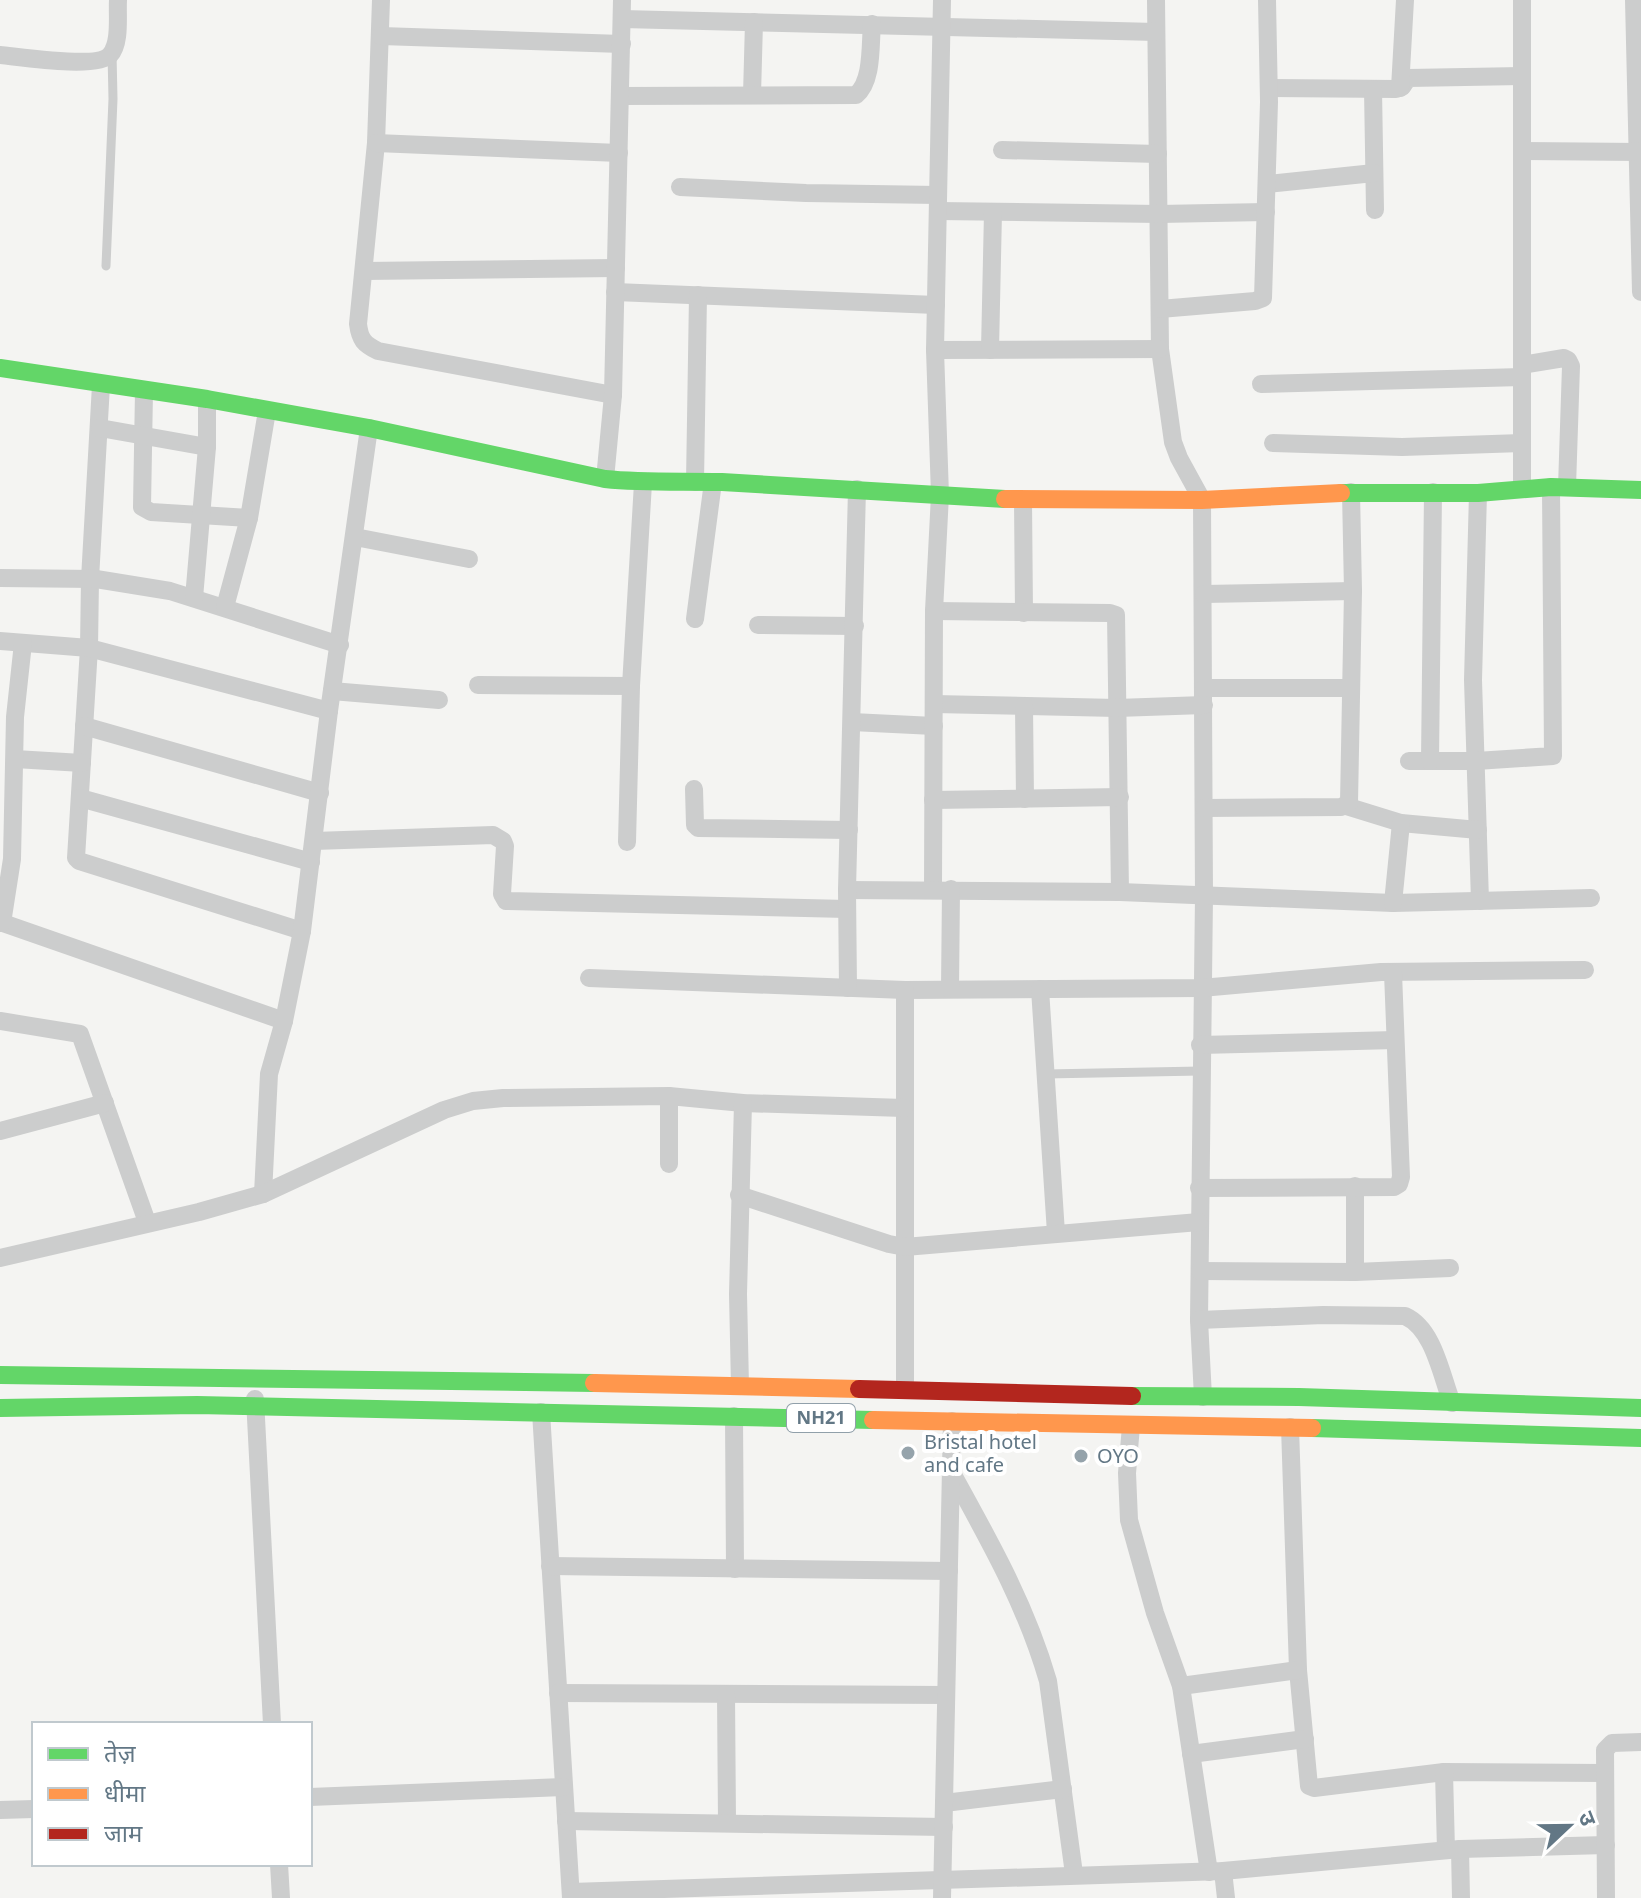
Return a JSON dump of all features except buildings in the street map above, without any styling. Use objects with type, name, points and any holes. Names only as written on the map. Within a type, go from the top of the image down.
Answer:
[{"type":"main road","points":[[0,368],[207,399],[369,428],[605,479],[643,483],[704,482],[1023,500],[1202,500],[1351,492],[1478,493],[1559,487],[1641,490]]},
{"type":"main road","name":"NH21","points":[[0,1375],[256,1376],[1641,1408]]},
{"type":"main road","name":"NH21","points":[[0,1408],[255,1406],[1290,1427],[1641,1438]]},
{"type":"street","points":[[0,55],[99,60],[112,53],[116,42],[118,0]]},
{"type":"street","points":[[381,0],[376,143],[358,324],[360,337],[365,345],[378,351],[613,395]]},
{"type":"street","points":[[942,0],[935,350],[940,495],[934,611],[933,800],[950,989]]},
{"type":"street","points":[[1156,0],[1160,349],[1173,442],[1202,500],[1204,896],[1199,1320],[1203,1397]]},
{"type":"street","points":[[1160,309],[1263,298],[1269,88],[1267,0]]},
{"type":"street","points":[[1400,88],[1405,0]]},
{"type":"street","points":[[1522,0],[1522,488]]},
{"type":"street","points":[[1634,0],[1641,292]]},
{"type":"street","points":[[605,479],[613,395],[622,9],[754,22],[1156,32]]},
{"type":"street","points":[[752,95],[754,22]]},
{"type":"street","points":[[620,96],[849,96],[859,93],[867,73],[872,24]]},
{"type":"street","points":[[381,36],[622,44]]},
{"type":"street","points":[[1269,88],[1400,88],[1408,78],[1522,76]]},
{"type":"street","points":[[1373,89],[1375,210]]},
{"type":"street","points":[[376,143],[619,153]]},
{"type":"street","points":[[1002,150],[1158,154]]},
{"type":"street","points":[[1523,151],[1639,152]]},
{"type":"street","points":[[1267,184],[1374,173]]},
{"type":"street","points":[[680,187],[938,203],[993,212],[1266,212]]},
{"type":"street","points":[[990,350],[993,212]]},
{"type":"street","points":[[364,271],[616,268]]},
{"type":"street","points":[[615,292],[936,305]]},
{"type":"street","points":[[695,619],[704,482],[698,295]]},
{"type":"street","points":[[935,350],[1160,349]]},
{"type":"street","points":[[1261,384],[1522,371],[1564,358],[1571,366],[1559,487],[1553,756],[1409,761]]},
{"type":"street","points":[[101,385],[89,648],[75,855],[77,860],[302,931]]},
{"type":"street","points":[[144,391],[142,507],[151,512],[249,518]]},
{"type":"street","points":[[194,598],[207,447],[207,399]]},
{"type":"street","points":[[225,607],[249,518],[267,411]]},
{"type":"street","points":[[100,428],[207,447]]},
{"type":"street","points":[[263,1194],[269,1074],[284,1021],[302,931],[369,428]]},
{"type":"street","points":[[1273,443],[1402,447],[1522,443]]},
{"type":"street","points":[[627,842],[631,686],[643,483]]},
{"type":"street","points":[[848,988],[847,890],[857,489]]},
{"type":"street","points":[[1346,806],[1350,800],[1351,492]]},
{"type":"street","points":[[1430,761],[1433,492]]},
{"type":"street","points":[[1478,493],[1473,680],[1480,901]]},
{"type":"street","points":[[1023,500],[1024,613]]},
{"type":"street","points":[[355,537],[469,559]]},
{"type":"street","points":[[0,578],[90,579],[145,586],[225,607],[340,645]]},
{"type":"street","points":[[1204,594],[1353,591]]},
{"type":"street","points":[[934,611],[1114,613],[1120,892]]},
{"type":"street","points":[[758,625],[855,626]]},
{"type":"street","points":[[0,641],[89,648],[329,711]]},
{"type":"street","points":[[23,643],[15,717],[12,859],[1,923],[284,1021]]},
{"type":"street","points":[[478,685],[631,686]]},
{"type":"street","points":[[934,704],[1117,708],[1204,696],[1351,688]]},
{"type":"street","points":[[332,691],[439,700]]},
{"type":"street","points":[[1024,706],[1025,799]]},
{"type":"street","points":[[852,722],[934,726]]},
{"type":"street","points":[[84,726],[320,793]]},
{"type":"street","points":[[15,759],[82,763]]},
{"type":"street","points":[[694,789],[695,825],[698,828],[849,830]]},
{"type":"street","points":[[933,800],[1120,797]]},
{"type":"street","points":[[80,798],[311,862]]},
{"type":"street","points":[[1204,808],[1346,806],[1401,823],[1478,830]]},
{"type":"street","points":[[1393,903],[1401,823]]},
{"type":"street","points":[[314,841],[493,835],[505,846],[502,894],[506,901],[847,909]]},
{"type":"street","points":[[847,890],[1120,892],[1393,903],[1591,898]]},
{"type":"street","points":[[589,978],[905,990],[1201,988],[1393,973],[1585,970]]},
{"type":"street","points":[[1199,1188],[1394,1187],[1399,1184],[1393,973]]},
{"type":"street","points":[[1040,989],[1056,1233]]},
{"type":"street","points":[[905,990],[905,1390]]},
{"type":"street","points":[[0,1021],[80,1034],[147,1222]]},
{"type":"street","points":[[1200,1045],[1395,1040]]},
{"type":"street","points":[[0,1258],[263,1194],[444,1110],[473,1101],[669,1096],[743,1103],[904,1108]]},
{"type":"street","points":[[669,1096],[669,1164]]},
{"type":"street","points":[[0,1131],[105,1103]]},
{"type":"street","points":[[740,1386],[739,1195],[743,1103]]},
{"type":"street","points":[[1355,1186],[1355,1272]]},
{"type":"street","points":[[739,1195],[905,1247],[1199,1222]]},
{"type":"street","points":[[1200,1271],[1355,1272],[1450,1268]]},
{"type":"street","points":[[1199,1320],[1323,1315],[1405,1316],[1413,1320],[1429,1340],[1452,1403]]},
{"type":"street","points":[[256,1376],[272,1722]]},
{"type":"street","points":[[541,1412],[571,1895],[942,1889],[1074,1874],[1216,1871],[1453,1850],[1606,1845]]},
{"type":"street","points":[[734,1416],[735,1569]]},
{"type":"street","points":[[942,1889],[952,1421]]},
{"type":"street","points":[[1131,1426],[1127,1473],[1129,1520],[1155,1613],[1181,1686],[1191,1754],[1216,1871],[1226,1898]]},
{"type":"street","points":[[1290,1427],[1298,1670],[1312,1788],[1444,1772],[1604,1773]]},
{"type":"street","points":[[951,1472],[1009,1577],[1043,1663],[1074,1874]]},
{"type":"street","points":[[550,1566],[949,1571]]},
{"type":"street","points":[[1181,1686],[1298,1670]]},
{"type":"street","points":[[558,1693],[946,1695]]},
{"type":"street","points":[[726,1694],[727,1823]]},
{"type":"street","points":[[1191,1754],[1305,1739]]},
{"type":"street","points":[[1606,1898],[1604,1773],[1607,1746],[1641,1742]]},
{"type":"street","points":[[1444,1772],[1461,1898]]},
{"type":"street","points":[[312,1797],[563,1787]]},
{"type":"street","points":[[944,1803],[1063,1789]]},
{"type":"street","points":[[0,1810],[32,1809]]},
{"type":"street","points":[[566,1821],[944,1827]]},
{"type":"street","points":[[279,1866],[281,1898]]},
{"type":"lane","points":[[106,266],[112,53]]},
{"type":"lane","points":[[1046,1074],[1200,1071]]},
{"type":"traffic: fast","points":[[0,368],[207,399],[369,428],[605,479],[722,482],[1005,499]]},
{"type":"traffic: fast","points":[[1341,493],[1478,493],[1551,487],[1641,490]]},
{"type":"traffic: fast","points":[[0,1375],[594,1383]]},
{"type":"traffic: fast","points":[[1132,1396],[1299,1397],[1641,1408]]},
{"type":"traffic: fast","points":[[0,1408],[197,1405],[873,1420]]},
{"type":"traffic: fast","points":[[1312,1428],[1641,1438]]},
{"type":"traffic: slow","points":[[1005,499],[1202,500],[1341,493]]},
{"type":"traffic: slow","points":[[594,1383],[859,1389]]},
{"type":"traffic: slow","points":[[873,1420],[1312,1428]]},
{"type":"traffic: jam","points":[[859,1389],[1132,1396]]},
{"type":"place","name":"Bristal hotel and cafe","points":[[908,1453]]},
{"type":"place","name":"OYO","points":[[1081,1456]]}]
